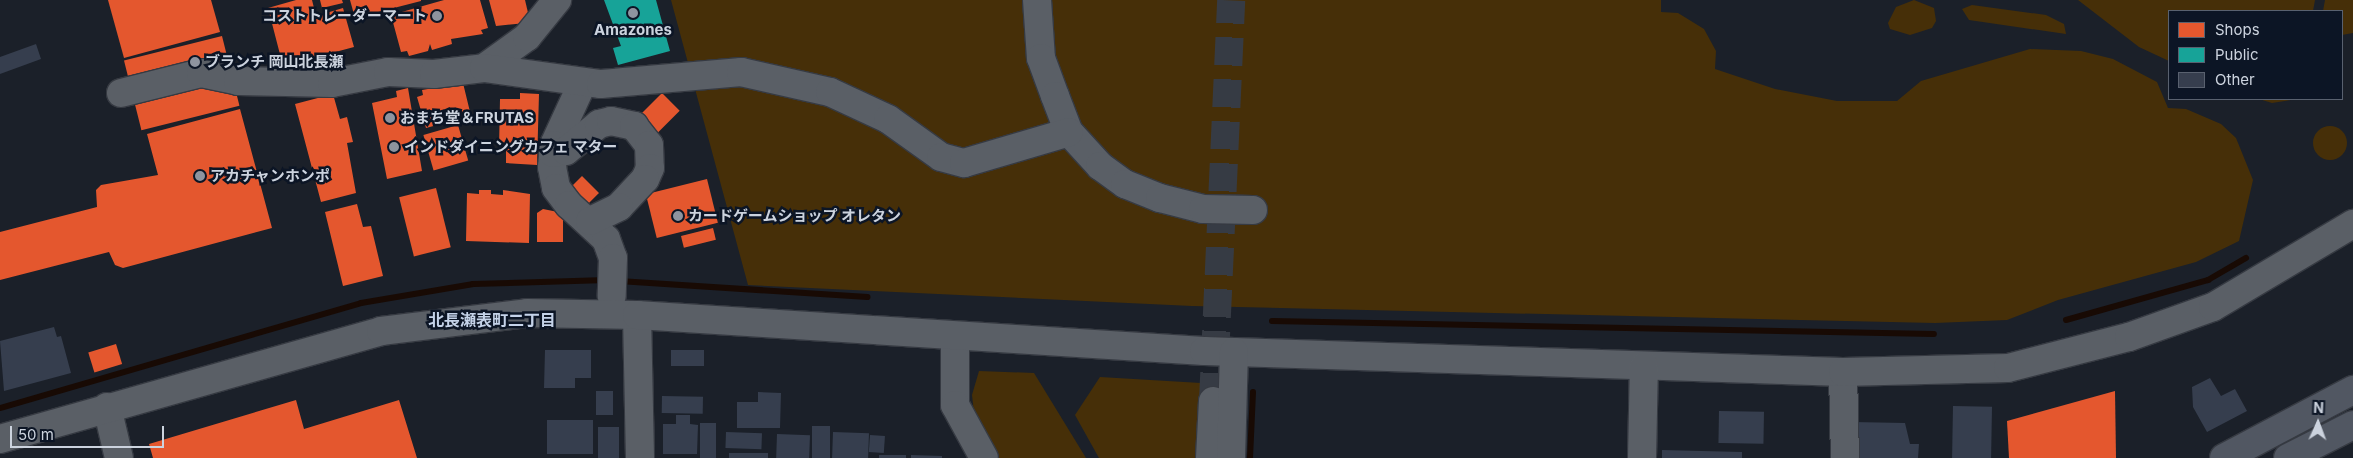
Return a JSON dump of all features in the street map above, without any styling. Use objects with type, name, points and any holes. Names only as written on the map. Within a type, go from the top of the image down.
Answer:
[{"type":"main road","points":[[2224,458],[2353,390]]},
{"type":"main road","points":[[2288,458],[2353,425]]},
{"type":"street","points":[[484,68],[527,37],[557,0]]},
{"type":"street","points":[[1037,0],[1041,58],[1069,132],[1100,166],[1143,192],[1203,209],[1253,210]]},
{"type":"street","points":[[121,94],[201,73],[238,81],[332,83],[388,72],[434,74],[484,68],[583,82],[624,81],[741,72],[781,78],[830,92],[888,119],[941,157],[964,164],[1069,132]]},
{"type":"street","points":[[623,122],[624,81]]},
{"type":"street","points":[[583,82],[553,153],[556,188],[606,239],[613,258],[612,286]]},
{"type":"street","points":[[553,153],[566,151],[599,124],[623,122],[646,139],[650,168],[620,207],[590,221]]},
{"type":"street","points":[[0,439],[107,407],[381,331],[527,313],[637,315],[955,337],[1234,352],[1843,372],[2008,368],[2129,337],[2213,307],[2353,224]]},
{"type":"street","points":[[637,315],[640,458]]},
{"type":"street","points":[[955,337],[956,405],[984,458]]},
{"type":"street","points":[[1231,458],[1234,352]]},
{"type":"street","points":[[1642,458],[1644,366]]},
{"type":"street","points":[[1843,372],[1845,458]]},
{"type":"street","points":[[1210,458],[1212,401]]},
{"type":"street","points":[[107,407],[120,458]]},
{"type":"shaded area","points":[[671,0],[1661,0],[1661,12],[1678,13],[1704,29],[1716,51],[1715,69],[1775,89],[1837,101],[1897,101],[1921,81],[2030,49],[2081,51],[2113,59],[2157,82],[2168,108],[2186,109],[2221,124],[2236,138],[2253,180],[2239,241],[2196,262],[2058,300],[2007,320],[1935,323],[1192,306],[748,285]]},
{"type":"shaded area","points":[[1914,0],[1934,8],[1936,21],[1932,28],[1910,35],[1890,29],[1888,23],[1896,7]]},
{"type":"shaded area","points":[[2078,0],[2315,0],[2313,10],[2168,10],[2168,61],[2139,47]]},
{"type":"shaded area","points":[[2325,0],[2353,0],[2353,33],[2343,35],[2343,10],[2323,10]]},
{"type":"shaded area","points":[[1972,5],[2046,15],[2064,24],[2066,34],[1969,20],[1962,9]]},
{"type":"shaded area","points":[[2262,100],[2291,100],[2272,103]]},
{"type":"shaded area","points":[[2330,126],[2337,127],[2342,131],[2346,136],[2346,150],[2342,155],[2337,159],[2330,160],[2323,159],[2318,155],[2314,150],[2313,143],[2314,136],[2318,131],[2323,127]]},
{"type":"shaded area","points":[[979,371],[1034,373],[1086,458],[995,458],[975,421],[972,395]]},
{"type":"shaded area","points":[[1100,377],[1201,383],[1198,458],[1099,458],[1075,415]]},
{"type":"building: Shops","points":[[108,0],[211,0],[220,32],[124,58]]},
{"type":"building: Shops","points":[[296,0],[312,0],[316,16],[343,8],[354,47],[283,66],[268,8]]},
{"type":"building: Shops","points":[[320,0],[342,0],[343,3],[322,8]]},
{"type":"building: Shops","points":[[350,0],[421,0],[421,1],[355,18]]},
{"type":"building: Shops","points":[[444,0],[480,0],[488,28],[481,30],[483,34],[451,39],[452,44],[432,50],[430,44],[428,51],[409,56],[407,51],[401,52],[391,15]]},
{"type":"building: Shops","points":[[489,0],[525,0],[529,17],[526,23],[496,26]]},
{"type":"building: Shops","points":[[222,36],[239,106],[141,130],[124,60]]},
{"type":"building: Shops","points":[[463,83],[471,116],[426,128],[417,97],[423,95],[422,90]]},
{"type":"building: Shops","points":[[408,88],[422,171],[387,179],[372,103],[397,97],[396,91]]},
{"type":"building: Shops","points":[[520,93],[539,94],[537,165],[506,163],[506,148],[499,148],[500,99],[520,99]]},
{"type":"building: Shops","points":[[662,93],[680,111],[655,135],[637,118]]},
{"type":"building: Shops","points":[[333,94],[340,119],[347,117],[353,142],[347,143],[356,193],[321,202],[295,104]]},
{"type":"building: Shops","points":[[240,109],[272,228],[123,268],[115,265],[109,252],[0,280],[0,232],[97,207],[96,190],[101,185],[158,175],[147,134]]},
{"type":"building: Shops","points":[[458,125],[468,161],[434,170],[423,135]]},
{"type":"building: Shops","points":[[582,176],[599,193],[587,205],[570,188]]},
{"type":"building: Shops","points":[[707,179],[718,223],[657,238],[646,194]]},
{"type":"building: Shops","points":[[436,188],[451,247],[414,256],[399,197]]},
{"type":"building: Shops","points":[[479,190],[491,190],[491,194],[503,195],[503,190],[530,194],[529,243],[466,241],[467,193],[479,194]]},
{"type":"building: Shops","points":[[357,204],[363,227],[371,226],[383,276],[343,286],[325,212]]},
{"type":"building: Shops","points":[[543,209],[563,213],[563,242],[537,242],[537,213]]},
{"type":"building: Shops","points":[[713,228],[716,240],[684,248],[681,236]]},
{"type":"building: Shops","points":[[116,344],[122,364],[94,373],[88,352]]},
{"type":"building: Shops","points":[[2115,391],[2116,458],[2009,458],[2007,421]]},
{"type":"building: Shops","points":[[296,400],[304,429],[399,400],[417,458],[153,458],[149,444]]},
{"type":"building: Public","points":[[604,0],[656,0],[670,51],[618,65],[613,48],[621,46]]},
{"type":"building: Other","points":[[36,44],[41,59],[0,74],[0,57]]},
{"type":"building: Other","points":[[54,327],[57,337],[61,336],[71,373],[4,391],[0,341]]},
{"type":"building: Other","points":[[545,350],[591,350],[591,378],[575,378],[575,388],[544,388]]},
{"type":"building: Other","points":[[671,350],[704,350],[704,366],[671,366]]},
{"type":"building: Other","points":[[2210,378],[2221,396],[2235,389],[2247,411],[2207,432],[2193,407],[2192,387]]},
{"type":"building: Other","points":[[596,391],[613,391],[613,415],[596,415]]},
{"type":"building: Other","points":[[758,392],[781,393],[780,428],[737,428],[737,402],[758,402]]},
{"type":"building: Other","points":[[662,396],[703,397],[703,414],[662,413]]},
{"type":"building: Other","points":[[1953,406],[1992,407],[1991,458],[1952,458]]},
{"type":"building: Other","points":[[1719,411],[1764,412],[1763,444],[1718,443]]},
{"type":"building: Other","points":[[676,415],[690,415],[690,424],[698,425],[697,454],[663,454],[663,424],[676,424]]},
{"type":"building: Other","points":[[547,420],[593,420],[593,454],[547,454]]},
{"type":"building: Other","points":[[1852,422],[1905,423],[1910,444],[1919,444],[1918,458],[1851,458]]},
{"type":"building: Other","points":[[700,423],[716,423],[716,458],[700,458]]},
{"type":"building: Other","points":[[812,426],[830,426],[830,458],[812,458]]},
{"type":"building: Other","points":[[598,427],[619,427],[619,458],[598,458]]},
{"type":"building: Other","points":[[726,432],[762,433],[761,449],[725,448]]},
{"type":"building: Other","points":[[833,432],[869,433],[868,458],[832,458]]},
{"type":"building: Other","points":[[777,434],[810,435],[809,458],[776,458]]},
{"type":"building: Other","points":[[870,435],[885,436],[884,453],[869,452]]},
{"type":"building: Other","points":[[1662,450],[1742,452],[1742,458],[1662,458]]},
{"type":"building: Other","points":[[729,453],[768,453],[768,458],[729,458]]},
{"type":"building: Other","points":[[879,455],[906,455],[906,458],[879,458]]},
{"type":"building: Other","points":[[911,455],[942,456],[942,458],[911,458]]},
{"type":"waterway","points":[[2066,320],[2208,280],[2246,258]]},
{"type":"waterway","points":[[0,408],[361,303],[473,284],[607,280]]},
{"type":"waterway","points":[[619,281],[867,297]]},
{"type":"waterway","points":[[1272,321],[1934,334]]},
{"type":"waterway","points":[[1250,458],[1253,392]]},
{"type":"tunnel","points":[[1213,401],[1231,0]]},
{"type":"place","name":"Amazones","points":[[633,13]]},
{"type":"place","name":"コストトレーダーマート","points":[[437,16]]},
{"type":"place","name":"ブランチ 岡山北長瀬","points":[[195,62]]},
{"type":"place","name":"おまち堂＆FRUTAS","points":[[390,118]]},
{"type":"place","name":"インドダイニングカフェ マター","points":[[394,147]]},
{"type":"place","name":"アカチャンホンポ","points":[[200,176]]},
{"type":"place","name":"カードゲームショップ オレタン","points":[[678,216]]},
{"type":"district","name":"北長瀬表町二丁目","points":[[492,320]]}]
